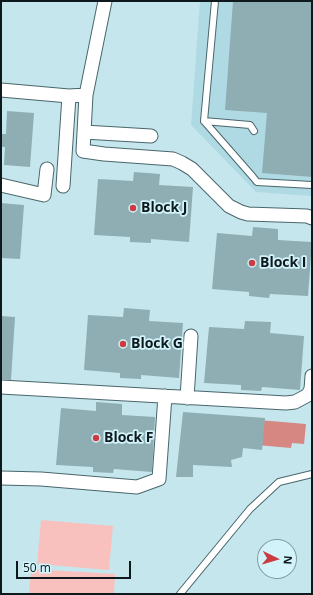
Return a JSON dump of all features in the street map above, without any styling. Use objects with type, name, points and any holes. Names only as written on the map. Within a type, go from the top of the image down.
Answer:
[{"type":"street","points":[[105,1],[86,95],[83,151],[172,159],[192,169],[230,206],[241,212],[248,214],[307,216],[312,218]]},
{"type":"street","points":[[1,90],[69,96],[86,95]]},
{"type":"street","points":[[63,186],[69,96]]},
{"type":"street","points":[[84,132],[151,136]]},
{"type":"street","points":[[1,185],[44,195],[46,169]]},
{"type":"street","points":[[187,398],[191,336]]},
{"type":"street","points":[[1,387],[286,403],[295,402],[308,395],[311,389],[312,376]]},
{"type":"street","points":[[1,478],[41,479],[137,487],[159,479],[165,396]]},
{"type":"lane","points":[[215,1],[204,121],[257,182],[312,185]]},
{"type":"lane","points":[[204,121],[250,125],[254,132]]},
{"type":"lane","points":[[180,594],[250,508],[279,482],[312,474]]},
{"type":"shaded area","points":[[200,1],[312,1],[312,196],[256,192],[191,125]]},
{"type":"shaded area","points":[[247,419],[306,424],[304,444],[292,443],[291,448],[245,444]]},
{"type":"shaded area","points":[[41,520],[113,526],[109,570],[37,564]]},
{"type":"shaded area","points":[[31,569],[115,574],[114,594],[29,594]]},
{"type":"building","points":[[233,1],[312,1],[312,177],[262,173],[267,113],[225,110]]},
{"type":"building","points":[[7,111],[34,113],[30,167],[4,165],[5,147],[1,147],[1,134],[6,134]]},
{"type":"building","name":"Block J","points":[[134,172],[160,174],[159,185],[193,187],[189,242],[151,239],[151,243],[130,242],[130,237],[94,235],[98,179],[133,181]]},
{"type":"building","points":[[1,203],[24,205],[20,259],[1,258]]},
{"type":"building","name":"Block I","points":[[253,227],[278,229],[278,240],[312,242],[308,296],[270,294],[269,298],[249,296],[249,292],[212,289],[217,233],[252,236]]},
{"type":"building","name":"Block G","points":[[124,308],[150,310],[149,321],[183,323],[179,378],[141,375],[141,379],[120,378],[120,373],[84,370],[88,315],[123,317]]},
{"type":"building","points":[[1,316],[15,317],[11,380],[1,379]]},
{"type":"building","points":[[245,321],[271,322],[270,333],[304,336],[300,390],[262,387],[261,391],[241,390],[241,385],[204,383],[209,327],[244,329]]},
{"type":"building","name":"Block F","points":[[96,402],[122,404],[122,415],[155,417],[152,472],[114,469],[113,473],[93,472],[93,467],[56,465],[61,408],[96,411]]},
{"type":"building","points":[[183,412],[265,418],[262,450],[243,448],[242,457],[231,460],[232,467],[193,465],[193,477],[176,477]]},
{"type":"place","name":"Block J","points":[[133,208]]},
{"type":"place","name":"Block I","points":[[252,263]]},
{"type":"place","name":"Block G","points":[[123,344]]},
{"type":"place","name":"Block F","points":[[96,438]]}]
